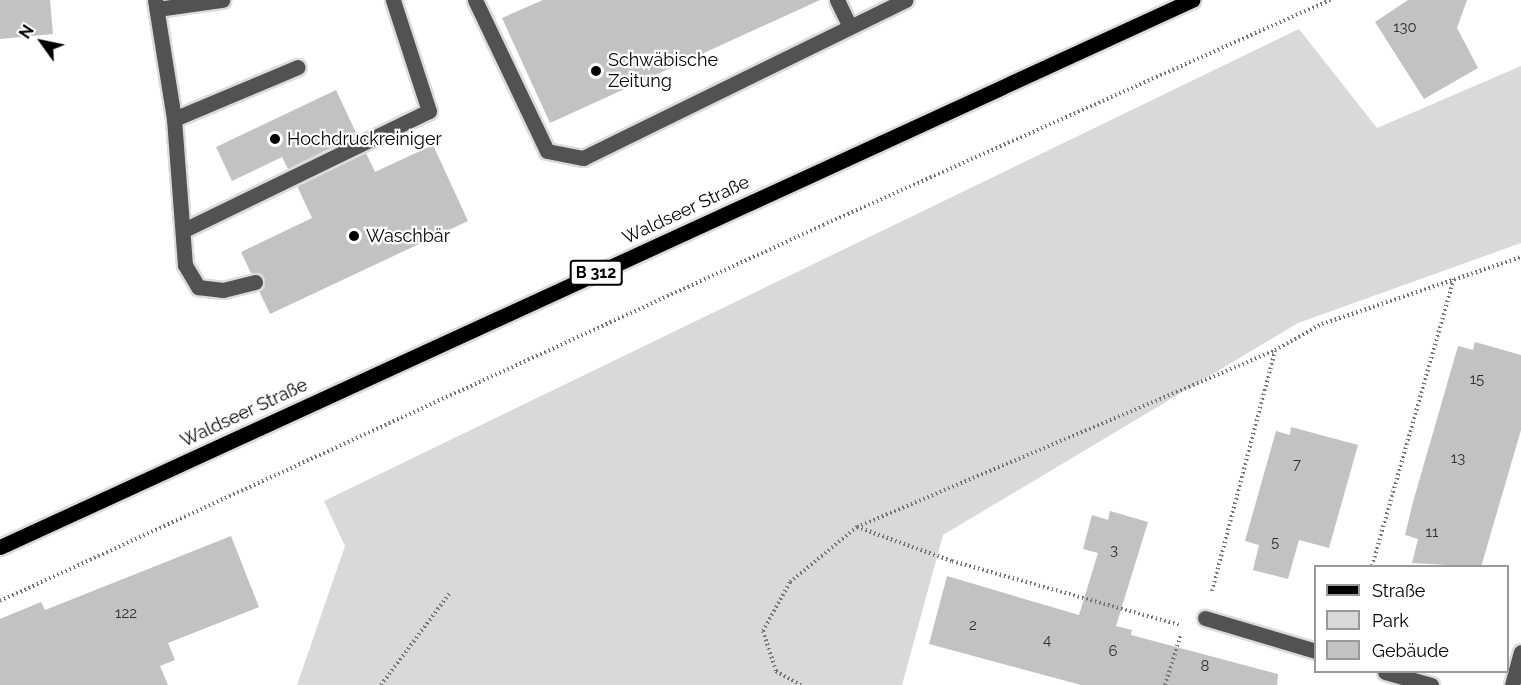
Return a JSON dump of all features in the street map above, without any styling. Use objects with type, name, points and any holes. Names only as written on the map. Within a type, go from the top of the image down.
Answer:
[{"type":"main road","name":"Waldseer Straße","points":[[0,547],[1192,0]]},
{"type":"street","points":[[222,0],[156,4],[174,119],[186,229],[185,265],[198,287],[223,290],[255,282]]},
{"type":"street","points":[[186,229],[429,111],[393,0]]},
{"type":"street","points":[[475,0],[547,152],[584,158],[849,25],[905,0]]},
{"type":"street","points":[[837,0],[849,25]]},
{"type":"street","points":[[174,119],[298,67]]},
{"type":"street","points":[[1205,618],[1314,650]]},
{"type":"street","points":[[1512,685],[1521,652]]},
{"type":"street","points":[[1389,673],[1431,685]]},
{"type":"path","points":[[0,601],[823,225],[1330,0]]},
{"type":"path","points":[[801,685],[776,671],[763,631],[790,582],[857,527],[1275,350],[1322,324],[1521,257]]},
{"type":"path","points":[[1373,565],[1454,278]]},
{"type":"path","points":[[1205,618],[1275,350]]},
{"type":"path","points":[[857,527],[952,561],[1183,626],[1165,685]]},
{"type":"path","points":[[381,685],[449,594]]},
{"type":"green space","points":[[1299,29],[1377,128],[1521,66],[1521,243],[1298,323],[943,535],[902,685],[297,685],[345,546],[324,501]]},
{"type":"building","points":[[0,0],[50,0],[53,34],[0,39]]},
{"type":"building","name":"Schwäbische Zeitung","points":[[543,0],[820,0],[550,123],[502,18]]},
{"type":"building","points":[[1408,0],[1467,0],[1457,28],[1478,68],[1424,99],[1375,22]]},
{"type":"building","name":"Hochdruckreiniger","points":[[336,90],[357,135],[288,169],[282,157],[232,181],[216,147]]},
{"type":"building","name":"Waschbär","points":[[433,145],[468,221],[270,314],[259,291],[264,279],[258,273],[251,273],[241,252],[312,218],[297,186],[366,153],[375,172]]},
{"type":"building","points":[[1475,342],[1521,355],[1521,430],[1482,565],[1412,563],[1418,539],[1405,535],[1413,502],[1458,346],[1473,350]]},
{"type":"building","points":[[1291,427],[1358,445],[1329,548],[1299,540],[1288,579],[1253,570],[1259,545],[1245,541],[1276,431],[1290,435]]},
{"type":"building","points":[[1110,511],[1148,522],[1116,626],[1132,630],[1131,635],[1278,674],[1277,685],[1081,685],[929,644],[947,576],[1079,615],[1098,553],[1083,549],[1092,515],[1108,520]]},
{"type":"building","points":[[231,536],[259,607],[168,643],[175,660],[160,666],[168,685],[0,685],[0,619],[41,602],[45,610]]},
{"type":"place","name":"Schwäbische Zeitung","points":[[596,71]]},
{"type":"place","name":"Hochdruckreiniger","points":[[275,139]]},
{"type":"place","name":"Waschbär","points":[[354,236]]}]
